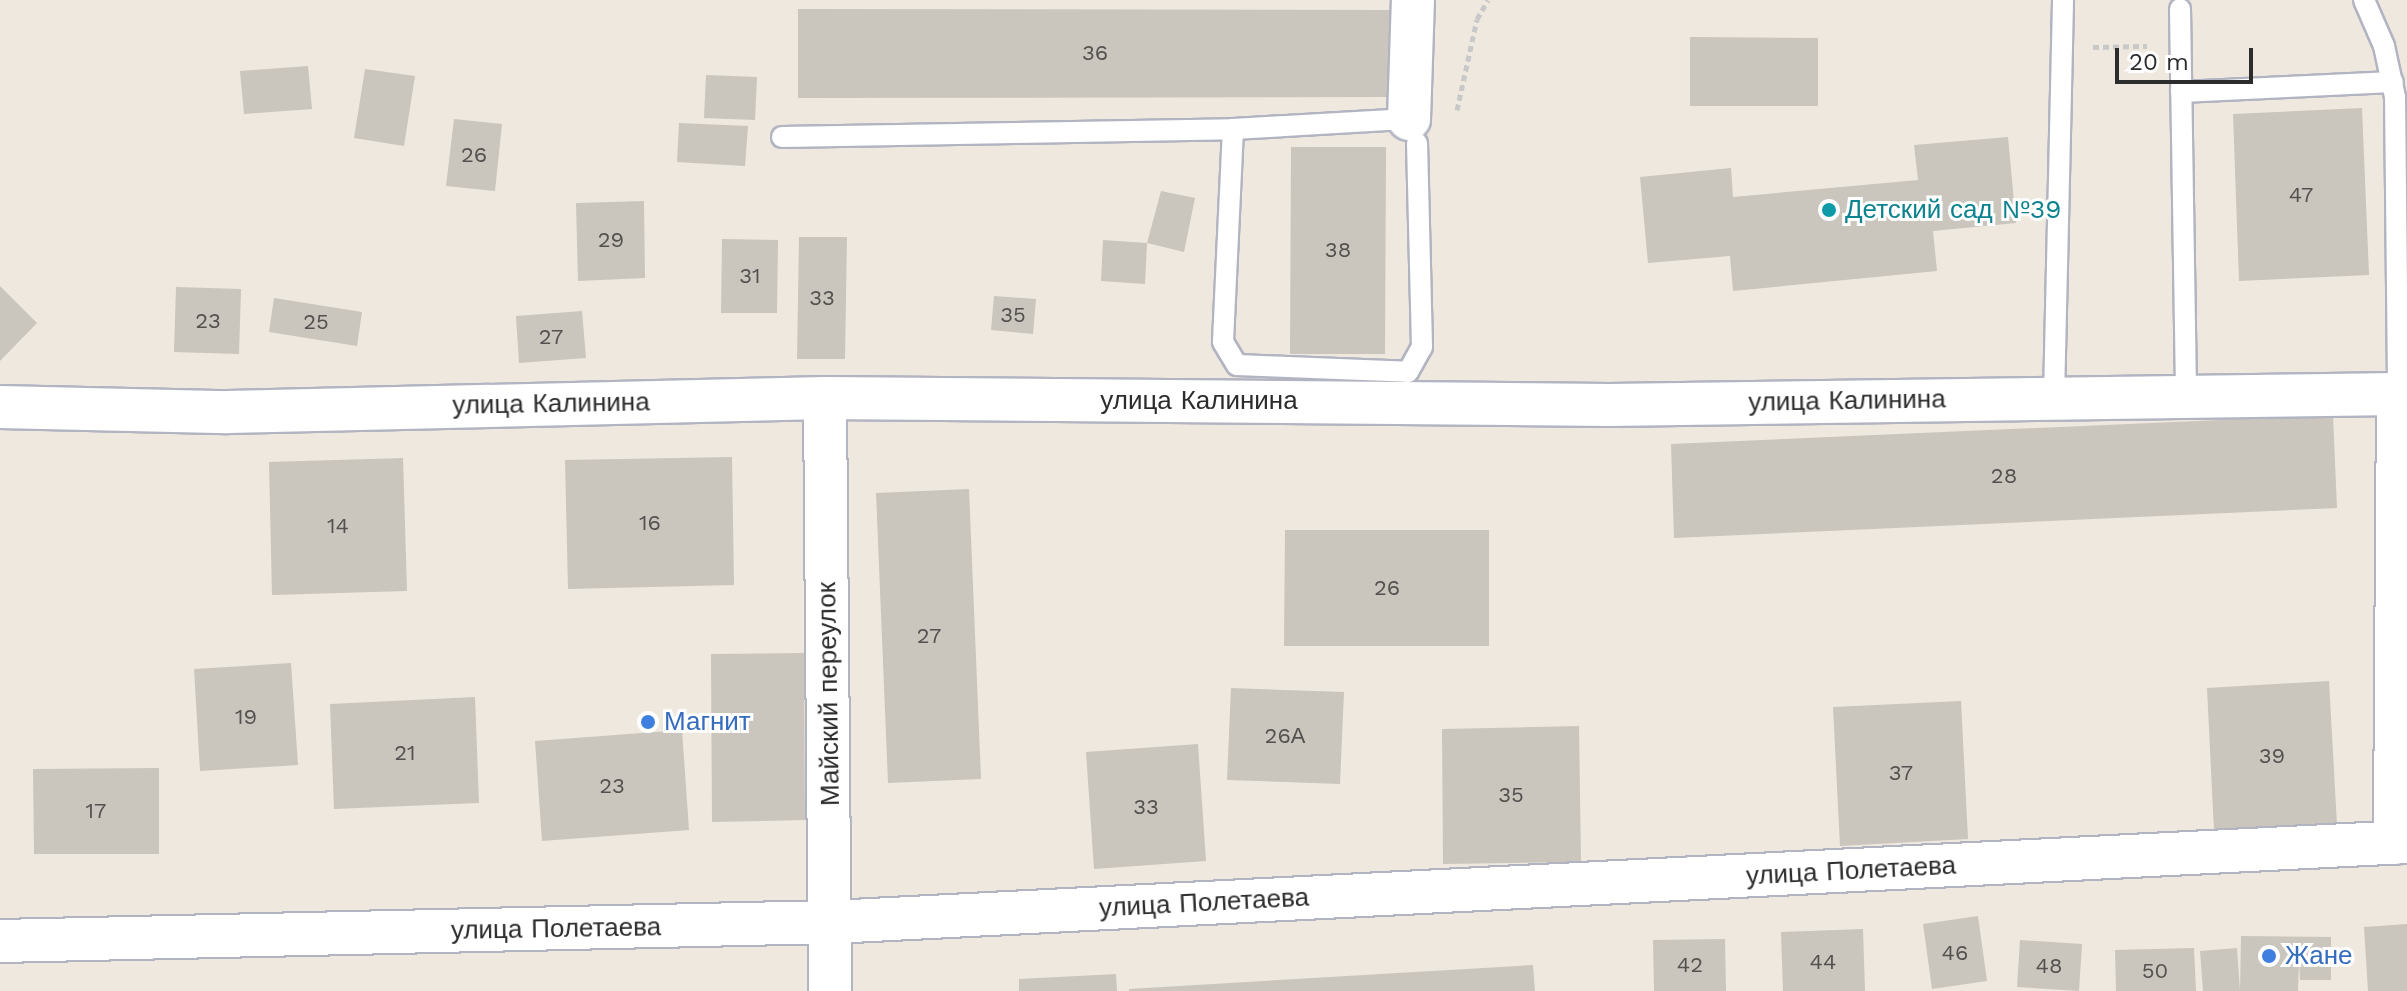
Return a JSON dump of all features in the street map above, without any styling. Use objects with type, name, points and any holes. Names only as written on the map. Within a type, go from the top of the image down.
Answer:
[{"type":"street","points":[[1413,0],[1413,131]]},
{"type":"street","points":[[2398,394],[2401,843]]},
{"type":"street","name":"улица Калинина","points":[[0,407],[228,412],[825,398],[1609,405],[2398,394]]},
{"type":"street","name":"Майский переулок","points":[[825,398],[832,922],[830,991]]},
{"type":"street","name":"улица Полетаева","points":[[0,941],[832,922],[2401,843]]},
{"type":"lane","points":[[2054,398],[2063,0]]},
{"type":"lane","points":[[2364,0],[2393,82],[2398,394]]},
{"type":"lane","points":[[2180,9],[2186,396]]},
{"type":"lane","points":[[2181,92],[2393,82]]},
{"type":"lane","points":[[782,137],[1233,129],[1413,131],[1422,347],[1408,372],[1237,365],[1223,342],[1233,129]]},
{"type":"path","points":[[1413,131],[1456,114],[1477,19],[1488,0]]},
{"type":"path","points":[[2062,48],[2180,46]]},
{"type":"building","points":[[798,9],[1392,10],[1391,97],[798,98]]},
{"type":"building","points":[[1690,37],[1818,38],[1818,106],[1690,106]]},
{"type":"building","points":[[308,66],[312,109],[244,114],[240,71]]},
{"type":"building","points":[[365,69],[415,76],[404,146],[354,138]]},
{"type":"building","points":[[706,75],[757,77],[755,120],[704,118]]},
{"type":"building","points":[[2362,108],[2369,275],[2239,281],[2233,114]]},
{"type":"building","points":[[454,119],[502,124],[495,191],[446,186]]},
{"type":"building","points":[[679,123],[748,126],[745,166],[677,162]]},
{"type":"building","name":"Детский сад №39","points":[[2008,137],[2016,223],[1933,231],[1937,271],[1733,291],[1730,256],[1648,263],[1640,177],[1731,168],[1733,197],[1918,180],[1914,145]]},
{"type":"building","points":[[1291,147],[1386,147],[1385,354],[1290,354]]},
{"type":"building","points":[[1161,191],[1195,198],[1184,252],[1147,243]]},
{"type":"building","points":[[644,201],[645,278],[578,281],[576,203]]},
{"type":"building","points":[[799,237],[847,237],[845,359],[797,359]]},
{"type":"building","points":[[722,239],[778,240],[777,313],[721,313]]},
{"type":"building","points":[[1103,240],[1147,243],[1145,284],[1101,281]]},
{"type":"building","points":[[0,286],[37,323],[0,361]]},
{"type":"building","points":[[176,287],[241,289],[239,354],[174,352]]},
{"type":"building","points":[[994,296],[1036,299],[1033,334],[991,330]]},
{"type":"building","points":[[274,298],[362,312],[357,346],[269,332]]},
{"type":"building","points":[[582,311],[586,358],[519,363],[516,316]]},
{"type":"building","points":[[2333,415],[2337,508],[1674,538],[1671,444]]},
{"type":"building","points":[[732,457],[734,585],[568,589],[565,460]]},
{"type":"building","points":[[403,458],[407,591],[272,595],[269,462]]},
{"type":"building","points":[[969,489],[981,779],[888,783],[876,493]]},
{"type":"building","points":[[1285,530],[1489,530],[1489,646],[1284,646]]},
{"type":"building","points":[[804,653],[805,820],[712,822],[711,654]]},
{"type":"building","points":[[291,663],[298,765],[200,771],[194,669]]},
{"type":"building","points":[[2329,681],[2337,825],[2214,831],[2207,688]]},
{"type":"building","points":[[1231,688],[1344,692],[1340,784],[1227,780]]},
{"type":"building","points":[[475,697],[479,803],[334,809],[330,704]]},
{"type":"building","points":[[1961,701],[1968,839],[1840,846],[1833,707]]},
{"type":"building","points":[[1579,726],[1581,862],[1443,864],[1442,729]]},
{"type":"building","points":[[682,730],[689,830],[542,841],[535,741]]},
{"type":"building","points":[[1198,744],[1206,861],[1094,869],[1086,752]]},
{"type":"building","points":[[159,768],[159,854],[34,854],[33,769]]},
{"type":"building","points":[[1978,916],[1987,981],[1932,989],[1923,924]]},
{"type":"building","points":[[2407,924],[2407,991],[2368,991],[2364,927]]},
{"type":"building","points":[[1863,929],[1865,991],[1783,991],[1781,932]]},
{"type":"building","points":[[2241,936],[2331,937],[2331,980],[2300,980],[2299,961],[2298,991],[2240,991]]},
{"type":"building","points":[[1725,939],[1726,991],[1654,991],[1653,940]]},
{"type":"building","points":[[2020,940],[2082,944],[2079,991],[2017,987]]},
{"type":"building","points":[[2194,948],[2196,991],[2116,991],[2115,950]]},
{"type":"building","points":[[2237,948],[2240,991],[2203,991],[2200,951]]},
{"type":"building","points":[[1533,965],[1535,991],[1129,991],[1129,989]]},
{"type":"building","points":[[1116,974],[1117,991],[1019,991],[1019,979]]},
{"type":"place","name":"Детский сад №39","points":[[1829,210]]},
{"type":"place","name":"Магнит","points":[[648,722]]},
{"type":"place","name":"Жане","points":[[2269,956]]}]
